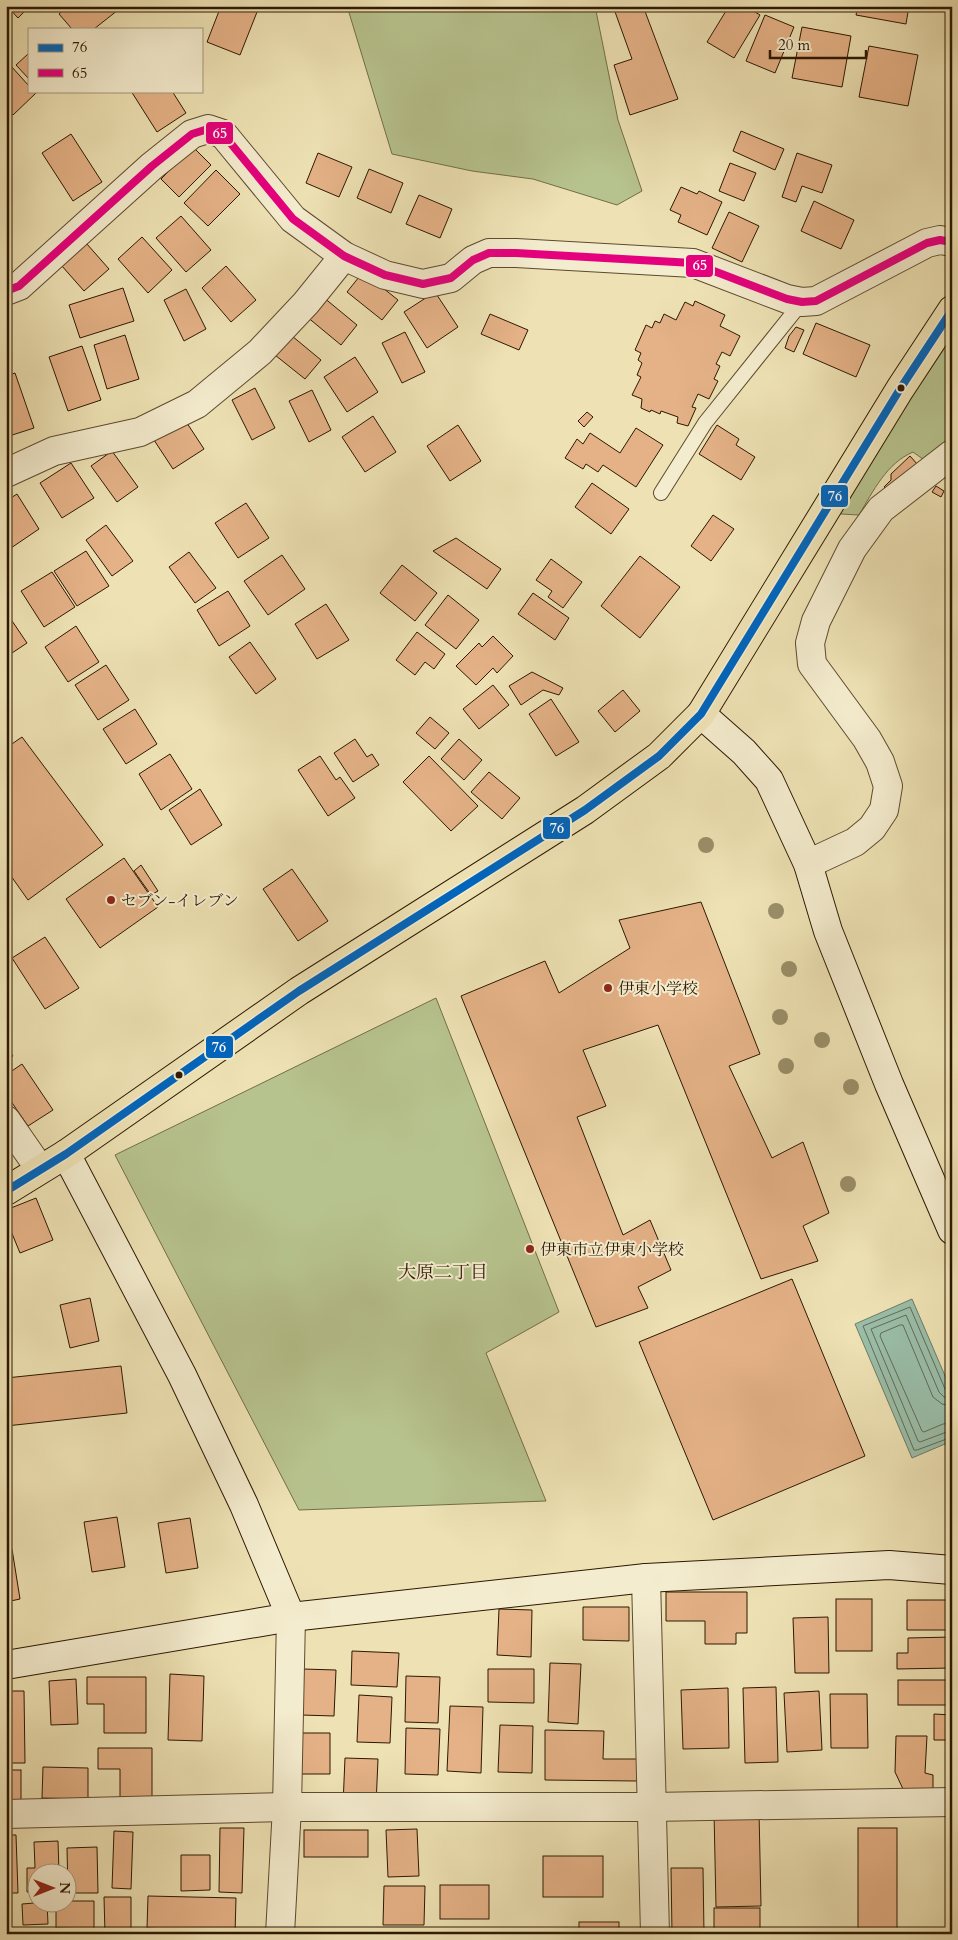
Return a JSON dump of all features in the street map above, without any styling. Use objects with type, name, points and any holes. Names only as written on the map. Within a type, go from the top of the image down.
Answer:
[{"type":"highway","points":[[6,1191],[66,1154],[299,991],[585,810],[659,756],[702,714],[894,397],[952,310]]},
{"type":"street","points":[[6,291],[19,286],[152,166],[192,134],[208,128],[223,134],[293,219],[344,256],[385,275],[423,284],[451,278],[473,260],[489,253],[516,253],[693,262],[766,292],[802,302],[816,301],[927,243],[940,240],[952,242]]},
{"type":"street","points":[[6,474],[54,451],[140,432],[198,404],[260,352],[306,303],[344,256]]},
{"type":"street","points":[[808,864],[855,842],[872,828],[884,810],[888,786],[880,762],[867,739],[812,664],[810,644],[816,621],[852,549],[881,509],[952,454]]},
{"type":"street","points":[[702,714],[744,752],[770,780],[808,864],[828,930],[890,1084],[952,1230]]},
{"type":"street","points":[[6,1120],[40,1170]]},
{"type":"street","points":[[66,1154],[182,1374],[244,1506],[291,1617],[288,1808],[280,1934]]},
{"type":"street","points":[[6,1665],[291,1617],[646,1578],[890,1564],[952,1570]]},
{"type":"street","points":[[646,1578],[654,1934]]},
{"type":"street","points":[[6,1814],[288,1808],[651,1807],[952,1802]]},
{"type":"lane","points":[[661,493],[705,423],[802,302]]},
{"type":"shaded area","points":[[347,6],[595,6],[618,120],[642,191],[617,205],[533,179],[472,171],[392,154]]},
{"type":"shaded area","points":[[952,323],[952,446],[927,462],[913,452],[904,457],[888,470],[881,479],[859,515],[841,514],[837,502]]},
{"type":"shaded area","points":[[436,998],[559,1312],[486,1353],[546,1501],[299,1510],[115,1155]]},
{"type":"water","points":[[912,1299],[952,1392],[952,1441],[912,1458],[855,1324]]},
{"type":"building","points":[[7,6],[30,6],[18,18]]},
{"type":"building","points":[[68,6],[114,6],[118,10],[95,28],[71,28],[59,14]]},
{"type":"building","points":[[221,6],[259,7],[240,55],[207,42]]},
{"type":"building","points":[[626,6],[643,6],[678,99],[630,115],[614,65],[632,59],[614,9]]},
{"type":"building","points":[[729,6],[745,6],[760,15],[734,58],[707,42]]},
{"type":"building","points":[[858,6],[909,6],[906,24],[856,15]]},
{"type":"building","points":[[945,6],[952,6],[952,12],[944,9]]},
{"type":"building","points":[[6,15],[12,21],[6,26]]},
{"type":"building","points":[[765,15],[794,27],[775,73],[746,61]]},
{"type":"building","points":[[802,27],[851,36],[842,87],[792,78]]},
{"type":"building","points":[[869,46],[918,55],[908,106],[859,97]]},
{"type":"building","points":[[28,54],[28,78],[16,65]]},
{"type":"building","points":[[11,66],[28,85],[28,92],[36,93],[13,115],[6,108],[6,70]]},
{"type":"building","points":[[132,92],[173,92],[186,113],[157,132]]},
{"type":"building","points":[[741,131],[784,149],[775,170],[733,151]]},
{"type":"building","points":[[71,134],[102,182],[73,201],[42,153]]},
{"type":"building","points":[[193,147],[211,165],[179,197],[161,179]]},
{"type":"building","points":[[318,153],[352,167],[339,197],[306,183]]},
{"type":"building","points":[[797,153],[832,165],[822,193],[802,186],[796,202],[782,197]]},
{"type":"building","points":[[730,163],[756,173],[744,201],[719,191]]},
{"type":"building","points":[[369,169],[403,183],[391,213],[357,198]]},
{"type":"building","points":[[216,170],[240,194],[208,226],[184,203]]},
{"type":"building","points":[[681,187],[697,194],[699,191],[722,202],[707,235],[678,222],[681,215],[670,210]]},
{"type":"building","points":[[419,195],[452,209],[440,238],[406,224]]},
{"type":"building","points":[[814,201],[854,220],[841,249],[801,231]]},
{"type":"building","points":[[729,212],[759,226],[742,262],[712,248]]},
{"type":"building","points":[[181,216],[211,250],[186,272],[156,238]]},
{"type":"building","points":[[79,235],[109,269],[84,291],[54,257]]},
{"type":"building","points":[[142,237],[172,270],[148,293],[118,259]]},
{"type":"building","points":[[226,266],[256,300],[231,322],[202,288]]},
{"type":"building","points":[[363,272],[398,300],[382,320],[347,292]]},
{"type":"building","points":[[123,288],[134,321],[80,338],[69,305]]},
{"type":"building","points":[[186,289],[206,329],[184,341],[164,300]]},
{"type":"building","points":[[435,292],[458,327],[427,348],[404,312]]},
{"type":"building","points":[[323,297],[357,325],[341,345],[306,316]]},
{"type":"building","points":[[695,301],[725,315],[720,326],[740,336],[730,356],[722,352],[716,364],[720,366],[714,379],[718,381],[709,399],[698,394],[692,407],[696,408],[688,426],[677,423],[678,417],[661,411],[660,414],[641,408],[642,399],[632,395],[641,377],[637,375],[642,363],[638,360],[641,353],[635,350],[646,325],[652,328],[655,321],[660,323],[664,314],[676,320],[685,302],[693,306]]},
{"type":"building","points":[[490,314],[528,330],[519,350],[481,334]]},
{"type":"building","points":[[816,323],[870,345],[856,377],[803,354]]},
{"type":"building","points":[[796,327],[804,330],[794,352],[785,348],[789,336]]},
{"type":"building","points":[[286,331],[321,360],[305,379],[270,351]]},
{"type":"building","points":[[405,332],[425,372],[402,383],[382,343]]},
{"type":"building","points":[[125,335],[139,379],[107,389],[94,345]]},
{"type":"building","points":[[82,346],[101,400],[68,411],[49,357]]},
{"type":"building","points":[[355,357],[378,392],[347,412],[324,377]]},
{"type":"building","points":[[15,373],[34,428],[6,437],[6,376]]},
{"type":"building","points":[[255,388],[275,428],[252,440],[232,400]]},
{"type":"building","points":[[312,390],[331,430],[309,442],[289,401]]},
{"type":"building","points":[[587,412],[593,417],[584,427],[578,421]]},
{"type":"building","points":[[181,414],[204,449],[173,469],[150,434]]},
{"type":"building","points":[[373,416],[396,452],[365,472],[342,437]]},
{"type":"building","points":[[458,425],[481,461],[450,481],[427,446]]},
{"type":"building","points":[[717,425],[739,439],[736,445],[755,457],[741,480],[699,454]]},
{"type":"building","points":[[636,428],[663,445],[636,487],[603,465],[598,472],[586,464],[583,469],[565,458],[577,439],[583,444],[590,433],[620,453]]},
{"type":"building","points":[[112,451],[138,487],[117,502],[91,466]]},
{"type":"building","points":[[910,456],[918,465],[888,491],[884,487],[891,480],[891,474]]},
{"type":"building","points":[[71,463],[94,498],[62,518],[40,483]]},
{"type":"building","points":[[592,483],[629,509],[611,534],[575,507]]},
{"type":"building","points":[[936,486],[944,491],[941,497],[932,492]]},
{"type":"building","points":[[17,494],[39,529],[8,550],[6,546],[6,501]]},
{"type":"building","points":[[246,503],[269,538],[238,558],[215,523]]},
{"type":"building","points":[[713,515],[734,529],[711,561],[691,546]]},
{"type":"building","points":[[106,525],[133,561],[112,576],[86,540]]},
{"type":"building","points":[[456,538],[501,569],[487,589],[433,551]]},
{"type":"building","points":[[86,551],[109,586],[77,606],[54,571]]},
{"type":"building","points":[[189,552],[216,588],[195,603],[169,567]]},
{"type":"building","points":[[282,555],[305,589],[268,615],[244,581]]},
{"type":"building","points":[[640,556],[680,587],[640,638],[601,606]]},
{"type":"building","points":[[551,559],[582,582],[563,608],[548,597],[552,591],[536,580]]},
{"type":"building","points":[[402,565],[437,593],[415,621],[380,593]]},
{"type":"building","points":[[52,572],[75,607],[44,627],[21,591]]},
{"type":"building","points":[[228,591],[250,626],[219,646],[197,610]]},
{"type":"building","points":[[533,593],[569,618],[555,640],[518,614]]},
{"type":"building","points":[[448,595],[479,620],[456,649],[425,625]]},
{"type":"building","points":[[326,604],[349,640],[317,659],[295,624]]},
{"type":"building","points":[[6,612],[27,643],[6,657]]},
{"type":"building","points":[[76,626],[99,662],[68,682],[45,647]]},
{"type":"building","points":[[417,632],[445,654],[434,669],[425,662],[415,675],[396,660]]},
{"type":"building","points":[[493,636],[513,656],[497,673],[493,668],[476,685],[456,666],[479,643],[482,647]]},
{"type":"building","points":[[250,642],[276,679],[256,694],[229,657]]},
{"type":"building","points":[[106,665],[129,700],[98,720],[75,685]]},
{"type":"building","points":[[532,672],[563,688],[559,695],[543,690],[521,705],[509,686]]},
{"type":"building","points":[[493,685],[509,705],[479,729],[463,709]]},
{"type":"building","points":[[623,690],[640,711],[615,732],[598,711]]},
{"type":"building","points":[[551,699],[579,742],[556,756],[529,714]]},
{"type":"building","points":[[135,709],[157,744],[126,764],[103,729]]},
{"type":"building","points":[[430,717],[449,733],[435,749],[416,733]]},
{"type":"building","points":[[22,737],[103,845],[28,900],[6,869],[6,748]]},
{"type":"building","points":[[355,739],[367,757],[372,754],[379,765],[353,782],[334,753]]},
{"type":"building","points":[[459,739],[482,760],[464,780],[441,759]]},
{"type":"building","points":[[170,754],[192,789],[161,810],[139,774]]},
{"type":"building","points":[[320,756],[336,780],[340,777],[355,798],[328,816],[298,770]]},
{"type":"building","points":[[429,756],[478,806],[451,831],[403,782]]},
{"type":"building","points":[[489,772],[520,798],[502,819],[471,792]]},
{"type":"building","points":[[200,789],[222,825],[191,845],[169,810]]},
{"type":"building","points":[[124,858],[158,907],[100,948],[66,899]]},
{"type":"building","points":[[141,865],[158,891],[151,895],[134,871]]},
{"type":"building","points":[[292,869],[328,921],[298,941],[263,889]]},
{"type":"building","name":"伊東市立伊東小学校","points":[[701,902],[760,1054],[729,1066],[772,1158],[803,1142],[829,1213],[803,1226],[818,1261],[761,1279],[658,1025],[583,1050],[606,1106],[577,1117],[623,1235],[650,1220],[671,1270],[638,1287],[648,1308],[596,1327],[461,996],[545,961],[559,993],[630,948],[619,920]]},
{"type":"building","points":[[45,937],[79,988],[45,1009],[12,958]]},
{"type":"building","points":[[6,1047],[13,1056],[6,1062]]},
{"type":"building","points":[[22,1064],[53,1110],[28,1126],[6,1094],[6,1075]]},
{"type":"building","points":[[36,1198],[53,1240],[20,1253],[6,1219],[6,1210]]},
{"type":"building","points":[[792,1279],[865,1456],[713,1520],[639,1342]]},
{"type":"building","points":[[90,1298],[99,1341],[70,1348],[60,1305]]},
{"type":"building","points":[[121,1366],[127,1413],[6,1426],[6,1378]]},
{"type":"building","points":[[117,1517],[125,1567],[92,1572],[84,1522]]},
{"type":"building","points":[[190,1518],[198,1568],[166,1573],[158,1523]]},
{"type":"building","points":[[12,1549],[20,1599],[6,1602],[6,1550]]},
{"type":"building","points":[[666,1592],[747,1592],[747,1633],[736,1633],[736,1644],[705,1644],[705,1621],[666,1621]]},
{"type":"building","points":[[836,1599],[872,1599],[872,1651],[836,1651]]},
{"type":"building","points":[[907,1600],[949,1600],[948,1630],[907,1630]]},
{"type":"building","points":[[583,1607],[629,1607],[629,1641],[583,1640]]},
{"type":"building","points":[[499,1609],[532,1610],[531,1657],[497,1655]]},
{"type":"building","points":[[828,1617],[829,1673],[795,1673],[793,1618]]},
{"type":"building","points":[[952,1637],[952,1668],[897,1669],[897,1653],[908,1653],[908,1638]]},
{"type":"building","points":[[352,1651],[399,1653],[397,1687],[351,1685]]},
{"type":"building","points":[[550,1663],[581,1664],[578,1724],[548,1722]]},
{"type":"building","points":[[303,1669],[336,1670],[334,1716],[301,1715]]},
{"type":"building","points":[[488,1669],[534,1669],[534,1703],[488,1702]]},
{"type":"building","points":[[170,1674],[204,1676],[202,1741],[168,1740]]},
{"type":"building","points":[[406,1676],[440,1677],[438,1723],[405,1722]]},
{"type":"building","points":[[87,1677],[146,1677],[146,1733],[104,1733],[104,1704],[87,1704]]},
{"type":"building","points":[[76,1679],[78,1724],[51,1725],[49,1681]]},
{"type":"building","points":[[898,1680],[952,1680],[952,1705],[898,1705]]},
{"type":"building","points":[[776,1687],[778,1762],[745,1763],[743,1688]]},
{"type":"building","points":[[728,1688],[729,1748],[683,1749],[681,1690]]},
{"type":"building","points":[[6,1691],[24,1691],[25,1763],[6,1763]]},
{"type":"building","points":[[819,1691],[822,1750],[787,1752],[784,1693]]},
{"type":"building","points":[[830,1694],[867,1694],[868,1748],[831,1748]]},
{"type":"building","points":[[359,1695],[392,1697],[390,1743],[357,1742]]},
{"type":"building","points":[[450,1706],[483,1707],[481,1773],[447,1771]]},
{"type":"building","points":[[934,1714],[952,1715],[952,1740],[934,1740]]},
{"type":"building","points":[[500,1725],[533,1726],[532,1773],[498,1772]]},
{"type":"building","points":[[406,1728],[440,1729],[438,1775],[405,1774]]},
{"type":"building","points":[[545,1730],[604,1731],[603,1759],[637,1759],[637,1781],[545,1780]]},
{"type":"building","points":[[302,1733],[330,1733],[330,1774],[301,1774]]},
{"type":"building","points":[[896,1736],[927,1736],[925,1773],[933,1775],[933,1789],[903,1789],[895,1772]]},
{"type":"building","points":[[98,1748],[152,1748],[152,1799],[120,1799],[120,1769],[98,1769]]},
{"type":"building","points":[[345,1758],[378,1759],[376,1806],[343,1805]]},
{"type":"building","points":[[43,1767],[88,1768],[88,1799],[42,1798]]},
{"type":"building","points":[[6,1770],[21,1770],[21,1801],[6,1801]]},
{"type":"building","points":[[759,1811],[761,1906],[716,1907],[714,1812]]},
{"type":"building","points":[[220,1828],[244,1828],[242,1893],[219,1892]]},
{"type":"building","points":[[858,1828],[897,1828],[897,1934],[858,1934]]},
{"type":"building","points":[[417,1829],[419,1876],[388,1877],[386,1830]]},
{"type":"building","points":[[304,1830],[368,1830],[368,1857],[304,1857]]},
{"type":"building","points":[[114,1831],[133,1832],[131,1889],[112,1888]]},
{"type":"building","points":[[6,1835],[16,1835],[18,1893],[6,1893]]},
{"type":"building","points":[[58,1841],[59,1862],[35,1862],[34,1842]]},
{"type":"building","points":[[97,1847],[98,1893],[78,1893],[78,1862],[67,1862],[67,1848]]},
{"type":"building","points":[[181,1855],[210,1855],[210,1890],[181,1891]]},
{"type":"building","points":[[543,1856],[603,1856],[603,1897],[543,1897]]},
{"type":"building","points":[[28,1868],[28,1892],[27,1892]]},
{"type":"building","points":[[671,1868],[703,1868],[704,1934],[672,1934]]},
{"type":"building","points":[[440,1885],[489,1885],[489,1919],[440,1919]]},
{"type":"building","points":[[384,1886],[425,1886],[424,1925],[383,1925]]},
{"type":"building","points":[[148,1896],[236,1898],[235,1934],[190,1934],[189,1930],[147,1928]]},
{"type":"building","points":[[104,1897],[131,1897],[131,1934],[105,1934]]},
{"type":"building","points":[[78,1901],[94,1901],[94,1929],[56,1928],[56,1912],[78,1912]]},
{"type":"building","points":[[22,1904],[28,1904],[28,1912],[47,1912],[48,1924],[23,1925]]},
{"type":"building","points":[[714,1908],[760,1908],[760,1934],[714,1934]]},
{"type":"building","points":[[579,1922],[619,1922],[619,1934],[579,1934]]},
{"type":"building","points":[[18,1931],[47,1931],[47,1934],[18,1934]]},
{"type":"transit line","name":"65","points":[[6,291],[19,286],[152,166],[192,134],[208,129],[223,134],[293,219],[344,256],[385,275],[423,284],[451,278],[473,260],[489,253],[516,253],[693,263],[787,299],[802,302],[816,301],[927,243],[940,240],[952,242]]},
{"type":"transit line","name":"76","points":[[6,1191],[66,1154],[299,991],[585,810],[659,756],[701,714],[900,389],[952,310]]},
{"type":"place","name":"セブン-イレブン","points":[[111,900]]},
{"type":"place","name":"伊東小学校","points":[[608,988]]},
{"type":"place","name":"伊東市立伊東小学校","points":[[530,1249]]},
{"type":"district","name":"大原二丁目","points":[[443,1272]]}]
